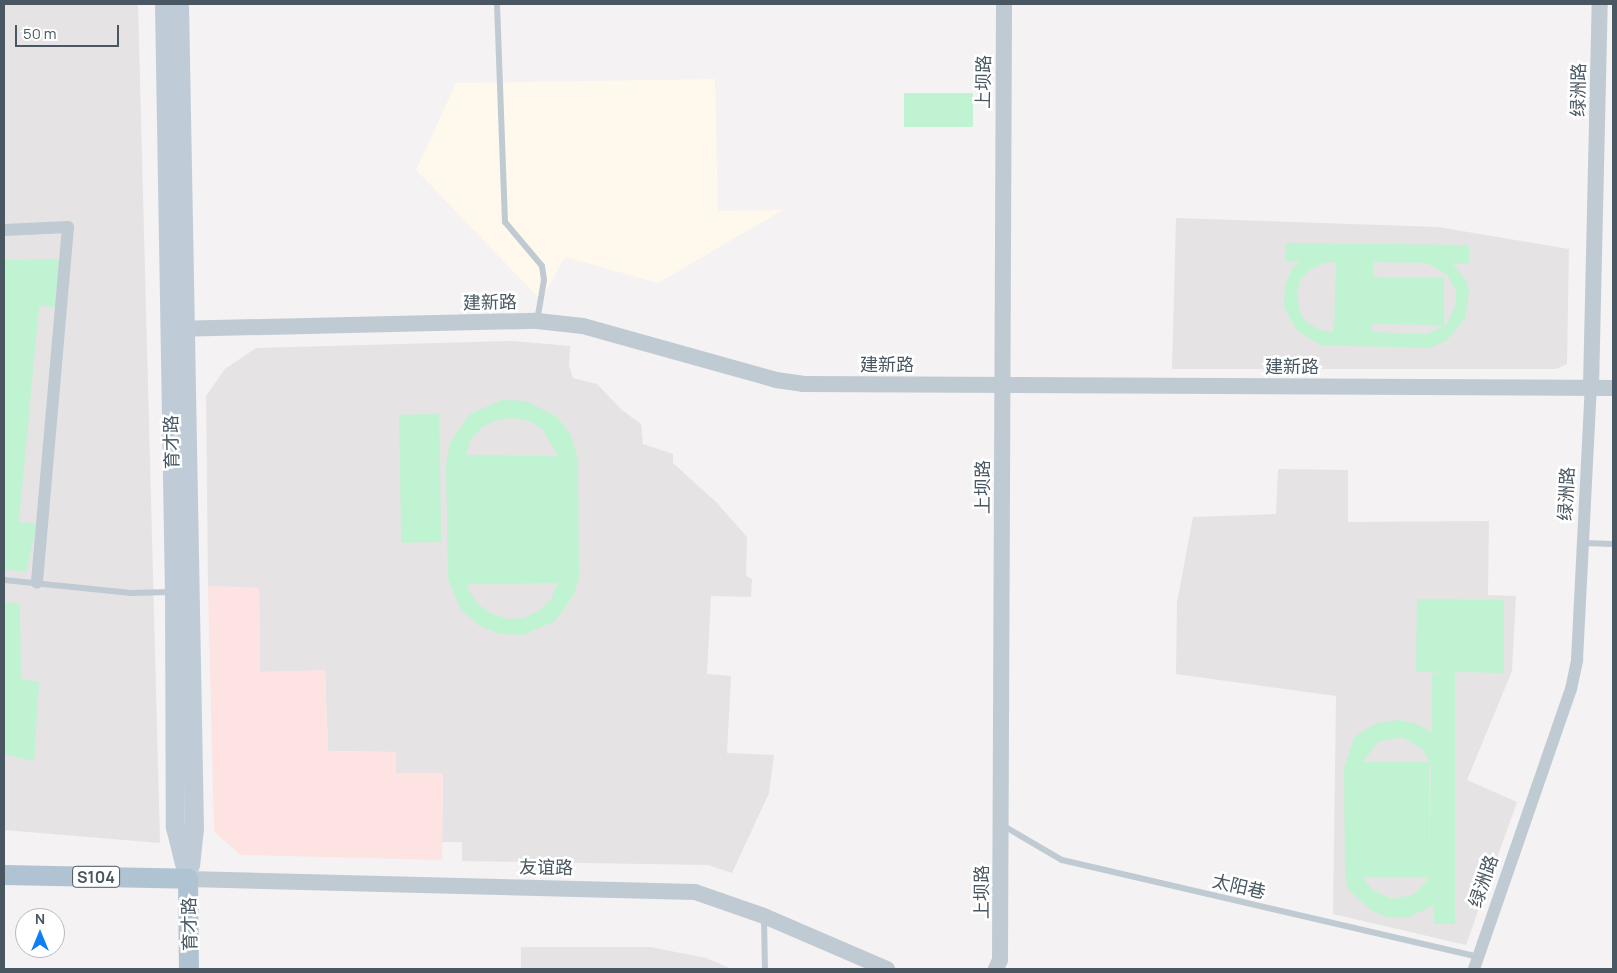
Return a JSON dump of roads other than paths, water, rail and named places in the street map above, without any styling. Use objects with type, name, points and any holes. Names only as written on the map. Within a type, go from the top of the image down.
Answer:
[{"type":"main road","name":"育才路","points":[[164,4],[176,329],[181,592],[175,826],[188,879],[189,969]]},
{"type":"main road","name":"育才路","points":[[176,329],[180,4]]},
{"type":"main road","name":"S104","points":[[4,875],[188,879]]},
{"type":"street","name":"上坝路","points":[[996,969],[1000,960],[1004,4]]},
{"type":"street","name":"绿洲路","points":[[1476,963],[1572,689],[1577,660],[1591,388],[1600,4]]},
{"type":"street","points":[[4,230],[68,227],[37,583]]},
{"type":"street","name":"建新路","points":[[176,329],[538,321],[582,326],[776,380],[803,384],[1613,388]]},
{"type":"street","name":"友谊路","points":[[188,879],[695,892],[764,916],[887,969]]},
{"type":"lane","points":[[497,4],[505,222],[542,266],[544,280],[538,321]]},
{"type":"lane","points":[[1583,543],[1613,544]]},
{"type":"lane","points":[[4,580],[131,593],[181,592]]},
{"type":"lane","name":"太阳巷","points":[[1001,824],[1062,860],[1476,963]]},
{"type":"lane","points":[[764,916],[765,969]]}]
